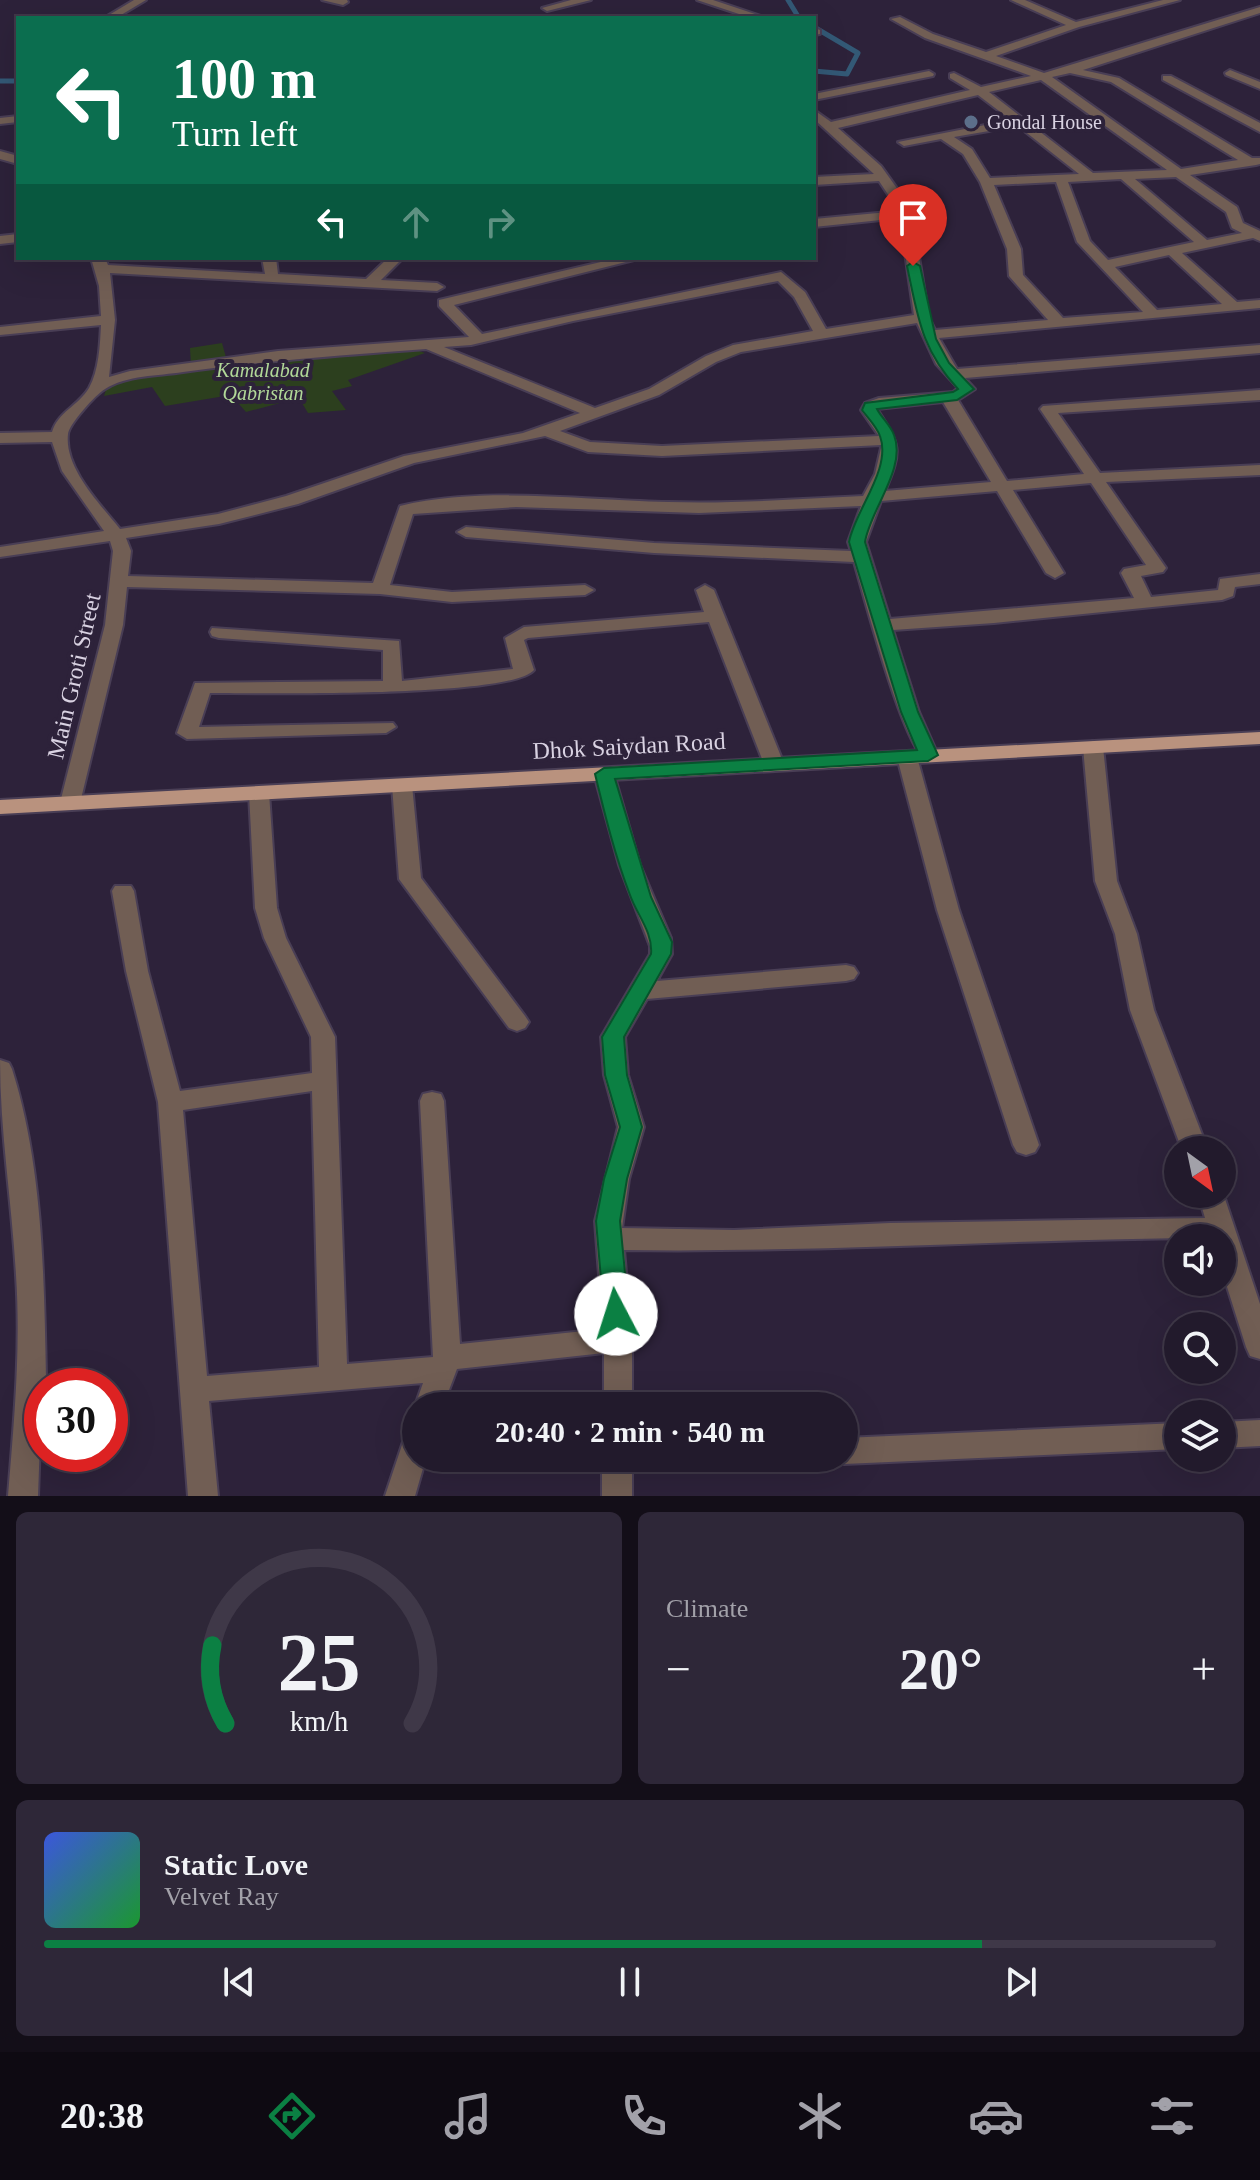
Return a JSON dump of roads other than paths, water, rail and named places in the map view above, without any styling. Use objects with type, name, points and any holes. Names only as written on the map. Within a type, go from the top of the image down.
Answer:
[{"type":"main road","name":"Dhok Saiydan Road","points":[[0,807],[1260,738]]},
{"type":"street","points":[[113,16],[141,0]]},
{"type":"street","points":[[327,0],[343,2]]},
{"type":"street","points":[[535,13],[546,4],[586,0]]},
{"type":"street","points":[[702,0],[755,16]]},
{"type":"street","points":[[1016,0],[1075,25]]},
{"type":"street","points":[[1107,0],[1131,10]]},
{"type":"street","points":[[983,57],[1075,25],[1175,0]]},
{"type":"street","points":[[820,120],[983,93],[1070,70],[1260,10]]},
{"type":"street","points":[[896,19],[983,57],[1043,76],[1232,210],[1237,225],[1258,236]]},
{"type":"street","points":[[1070,70],[1115,80],[1255,161]]},
{"type":"street","points":[[1230,73],[1260,86]]},
{"type":"street","points":[[816,97],[929,74]]},
{"type":"street","points":[[954,76],[983,93],[1090,177]]},
{"type":"street","points":[[1167,78],[1260,128]]},
{"type":"street","points":[[820,120],[884,177],[905,208],[922,318],[943,364],[956,374],[967,389],[965,394],[948,397],[870,406],[869,410],[888,440],[884,473],[871,499],[857,542],[909,712],[948,910],[1026,1145]]},
{"type":"street","points":[[904,142],[1021,122]]},
{"type":"street","points":[[943,135],[968,152],[986,182],[1014,249],[1016,276],[1059,323]]},
{"type":"street","points":[[986,182],[1179,173],[1255,161]]},
{"type":"street","points":[[1124,176],[1204,244]]},
{"type":"street","points":[[816,181],[884,177]]},
{"type":"street","points":[[1061,179],[1084,242],[1154,315]]},
{"type":"street","points":[[816,223],[905,214]]},
{"type":"street","points":[[1105,265],[1171,250],[1258,236]]},
{"type":"street","points":[[1171,250],[1233,306]]},
{"type":"street","points":[[272,278],[274,260]]},
{"type":"street","points":[[370,283],[394,260]]},
{"type":"street","points":[[479,339],[444,303],[627,260]]},
{"type":"street","points":[[98,386],[108,320],[101,264],[437,287]]},
{"type":"street","points":[[117,537],[66,464],[60,437],[68,418],[98,386],[130,375],[278,355],[429,346],[479,339],[781,276],[800,295],[823,336]]},
{"type":"street","points":[[928,335],[1260,304]]},
{"type":"street","points":[[0,552],[117,537],[250,512],[410,459],[547,431],[654,392],[711,359],[738,348],[922,318]]},
{"type":"street","points":[[0,331],[108,320]]},
{"type":"street","points":[[429,346],[597,414]]},
{"type":"street","points":[[956,374],[1260,349]]},
{"type":"street","points":[[1145,603],[1130,573],[1157,568],[1048,409],[1260,395]]},
{"type":"street","points":[[948,397],[1055,573]]},
{"type":"street","points":[[547,431],[588,447],[662,451],[888,440]]},
{"type":"street","points":[[0,438],[60,437]]},
{"type":"street","points":[[380,589],[406,510],[448,503],[514,500],[701,508],[871,499],[1094,478],[1260,470]]},
{"type":"street","points":[[466,532],[654,548],[861,557]]},
{"type":"street","name":"Main Groti Street","points":[[70,803],[114,625],[122,551],[117,537]]},
{"type":"street","points":[[882,625],[1222,595],[1227,592],[1226,583],[1260,579]]},
{"type":"street","points":[[119,581],[380,589],[452,597],[585,590]]},
{"type":"street","points":[[705,590],[774,764]]},
{"type":"street","points":[[386,727],[187,733],[202,687],[393,687],[523,673],[514,638],[524,633],[716,616]]},
{"type":"street","points":[[219,632],[392,645],[393,687]]},
{"type":"street","points":[[1093,747],[1106,881],[1126,934],[1142,1010],[1190,1136]]},
{"type":"street","points":[[604,774],[618,829],[641,897],[662,942],[661,954],[613,1037],[616,1075],[631,1127],[608,1221],[618,1339],[618,1392]]},
{"type":"street","points":[[402,785],[410,879],[517,1022]]},
{"type":"street","points":[[259,793],[266,908],[275,938],[323,1037],[333,1378]]},
{"type":"street","points":[[123,891],[137,971],[170,1102],[197,1389],[203,1496]]},
{"type":"street","points":[[638,991],[846,973]]},
{"type":"street","points":[[0,1069],[13,1112],[30,1276],[32,1379],[23,1496]]},
{"type":"street","points":[[170,1102],[326,1080]]},
{"type":"street","points":[[432,1101],[445,1363],[434,1392]]},
{"type":"street","points":[[610,1239],[734,1241],[890,1234],[1164,1229]]},
{"type":"street","points":[[1236,1270],[1260,1347]]},
{"type":"street","points":[[197,1389],[333,1378],[618,1339]]},
{"type":"street","points":[[1236,1434],[1260,1433]]},
{"type":"street","points":[[858,1450],[1164,1437]]},
{"type":"street","points":[[400,1496],[407,1472]]},
{"type":"street","points":[[617,1472],[617,1496]]},
{"type":"waterway","points":[[788,0],[798,16]]},
{"type":"waterway","points":[[816,28],[858,53],[847,74],[816,71]]},
{"type":"waterway","points":[[0,81],[16,81]]},
{"type":"place","name":"Gondal House","points":[[971,122]]},
{"type":"park label","name":"Kamalabad Qabristan","points":[[263,382]]}]
